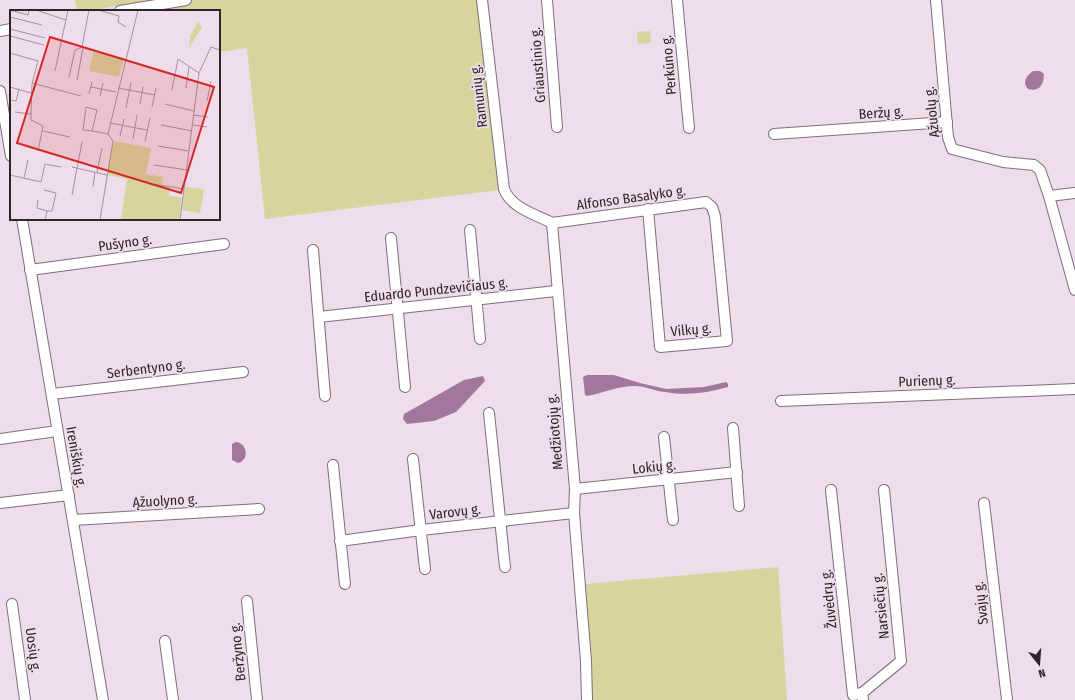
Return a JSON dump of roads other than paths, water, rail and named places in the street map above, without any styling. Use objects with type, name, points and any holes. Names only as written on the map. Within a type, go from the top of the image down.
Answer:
[{"type":"street","points":[[126,10],[186,0]]},
{"type":"street","name":"Ramunių g.","points":[[482,0],[504,189],[507,197],[514,204],[552,223]]},
{"type":"street","name":"Griaustinio g.","points":[[547,0],[557,127]]},
{"type":"street","name":"Perkūno g.","points":[[677,0],[689,128]]},
{"type":"street","name":"Ąžuolų g.","points":[[936,0],[948,137],[952,149],[1003,162],[1034,165],[1040,170],[1049,196]]},
{"type":"street","points":[[0,31],[10,29]]},
{"type":"street","points":[[0,91],[10,150]]},
{"type":"street","name":"Beržų g.","points":[[774,134],[947,122]]},
{"type":"street","points":[[1075,193],[1049,196],[1075,290]]},
{"type":"street","name":"Alfonso Basalyko g.","points":[[552,223],[706,202],[712,207]]},
{"type":"street","name":"Vilkų g.","points":[[648,210],[660,347],[727,341],[716,216],[712,207]]},
{"type":"street","name":"Ireniškių g.","points":[[22,220],[104,700]]},
{"type":"street","name":"Medžiotojų g.","points":[[552,223],[556,291],[575,489],[574,513],[586,661],[587,700]]},
{"type":"street","points":[[470,230],[480,339]]},
{"type":"street","points":[[391,238],[405,387]]},
{"type":"street","name":"Pušyno g.","points":[[30,270],[224,244]]},
{"type":"street","points":[[313,250],[326,396]]},
{"type":"street","name":"Eduardo Pundzevičiaus g.","points":[[319,317],[556,291]]},
{"type":"street","name":"Serbentyno g.","points":[[52,394],[243,372]]},
{"type":"street","name":"Purienų g.","points":[[781,402],[1075,389]]},
{"type":"street","points":[[489,413],[505,568]]},
{"type":"street","points":[[733,428],[739,506]]},
{"type":"street","points":[[0,439],[57,431]]},
{"type":"street","points":[[664,437],[673,520]]},
{"type":"street","points":[[413,459],[425,569]]},
{"type":"street","points":[[332,465],[345,584]]},
{"type":"street","name":"Lokių g.","points":[[575,489],[737,472]]},
{"type":"street","name":"Žuvėdrų g.","points":[[831,490],[853,695],[863,697]]},
{"type":"street","name":"Narsiečių g.","points":[[863,697],[901,661],[884,490]]},
{"type":"street","points":[[0,503],[69,495]]},
{"type":"street","name":"Svajų g.","points":[[984,502],[1007,700]]},
{"type":"street","name":"Ąžuolyno g.","points":[[73,520],[259,509]]},
{"type":"street","name":"Varovų g.","points":[[340,541],[420,530],[574,513]]},
{"type":"street","name":"Beržyno g.","points":[[247,601],[257,700]]},
{"type":"street","name":"Uosių g.","points":[[12,604],[25,700]]},
{"type":"street","points":[[165,642],[173,700]]}]
